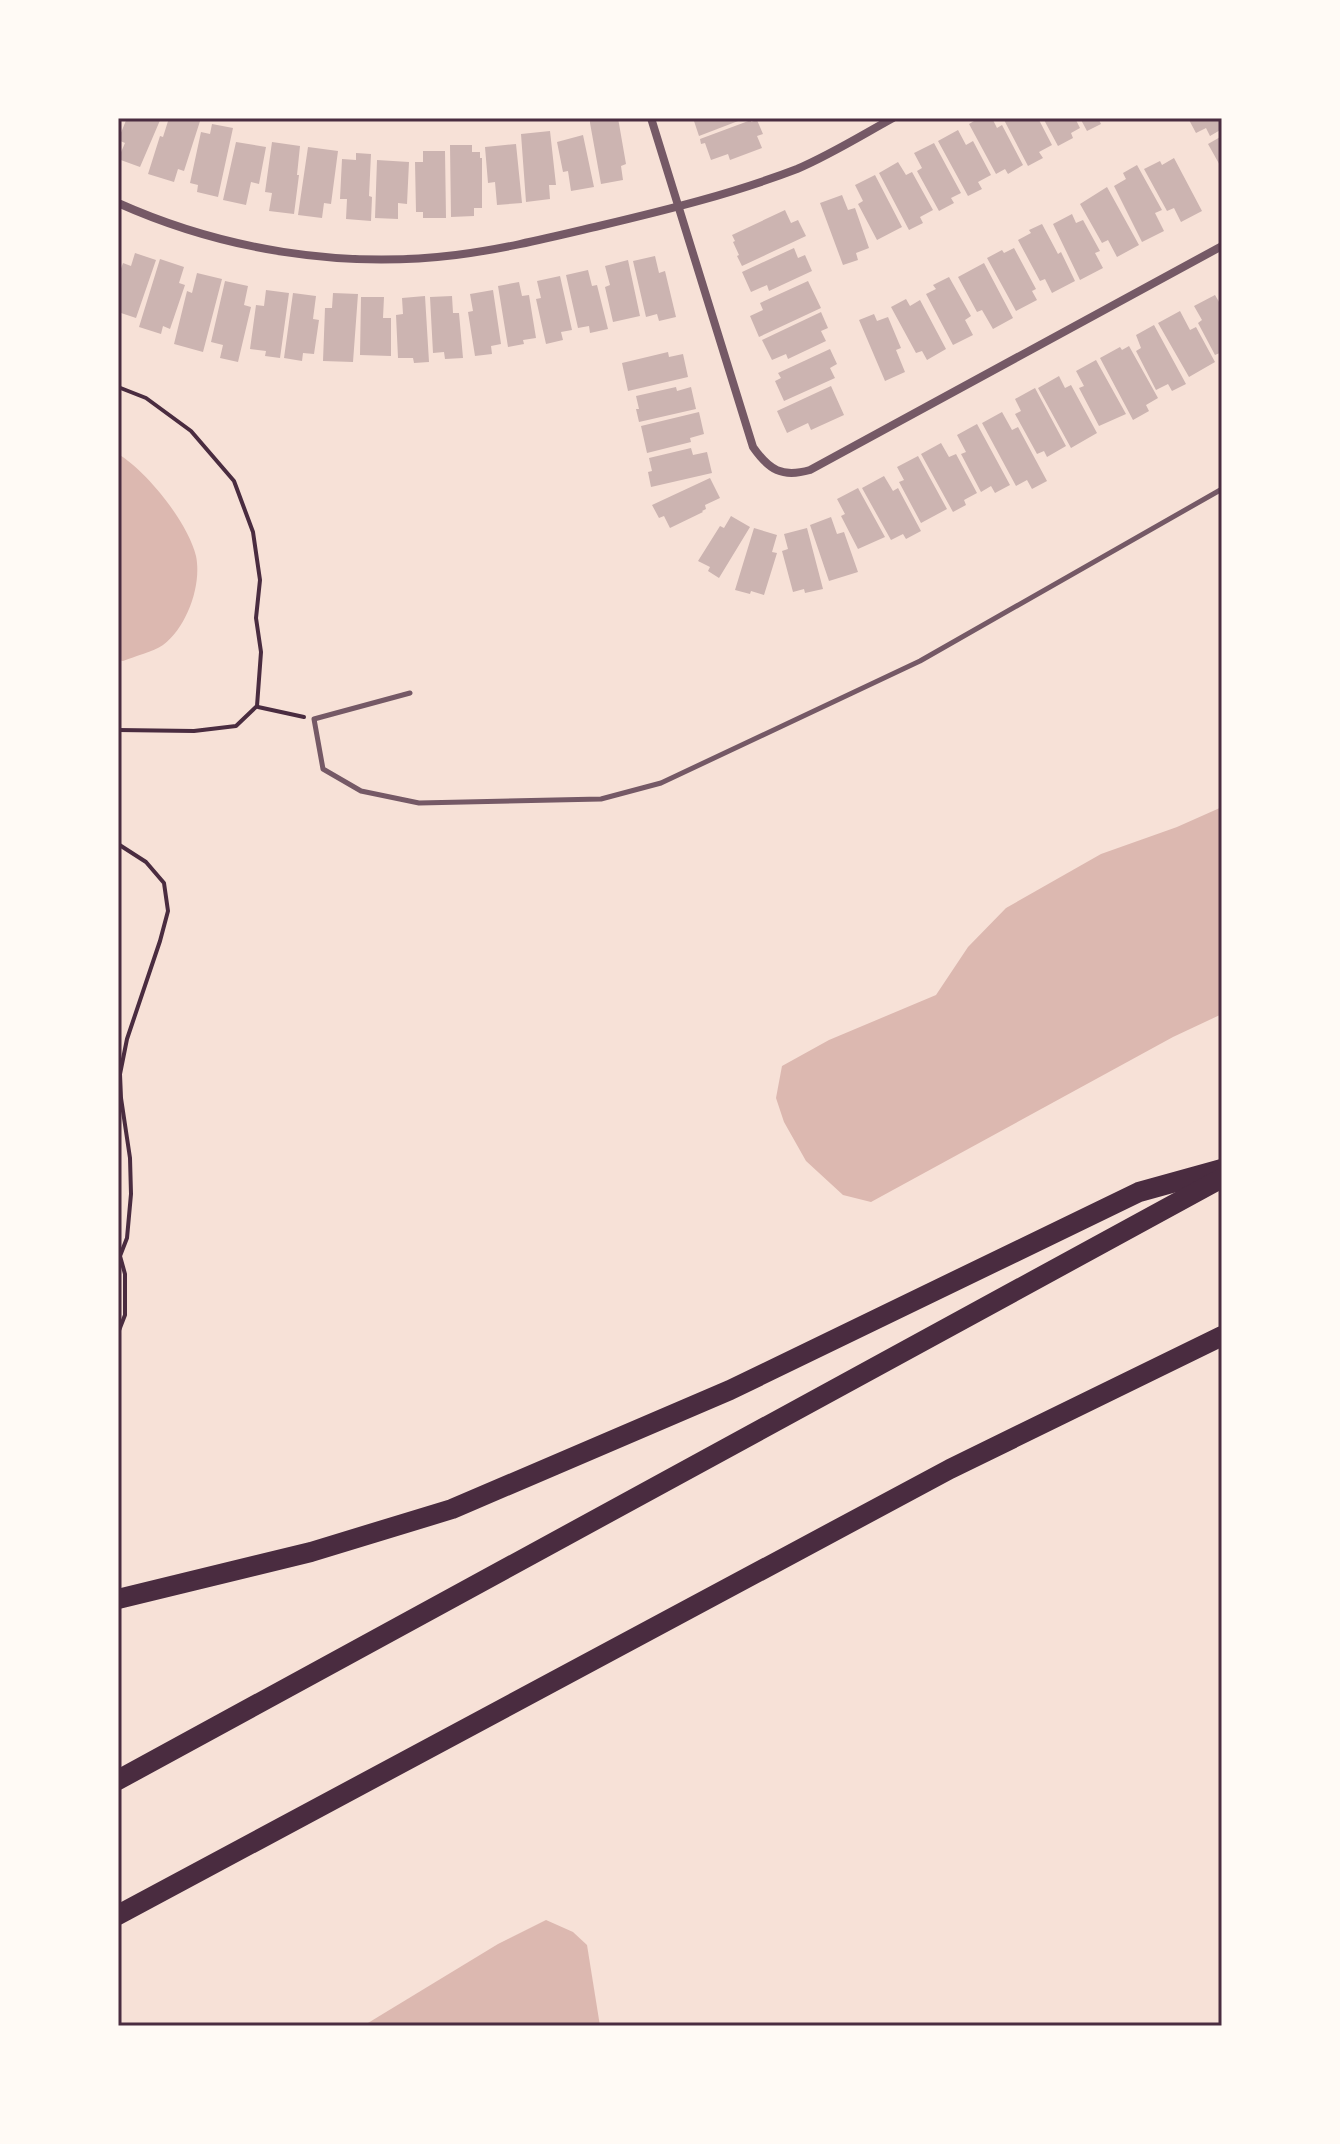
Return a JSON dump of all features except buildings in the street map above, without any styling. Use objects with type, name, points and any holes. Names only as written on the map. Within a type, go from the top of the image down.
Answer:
[{"type":"highway","points":[[118,1599],[311,1552],[452,1509],[730,1390],[1139,1192],[1222,1169]]},
{"type":"highway","points":[[118,1780],[1222,1178]]},
{"type":"highway","points":[[118,1915],[950,1469],[1222,1336]]},
{"type":"street","points":[[651,118],[753,447],[761,460],[785,473],[798,474],[810,470],[1222,246]]},
{"type":"street","points":[[118,203],[150,217],[247,245],[320,256],[376,259],[459,255],[551,237],[731,193],[800,167],[893,118]]},
{"type":"lane","points":[[410,693],[314,719],[323,769],[361,791],[419,803],[601,799],[661,783],[920,661],[1222,489]]},
{"type":"path","points":[[118,387],[146,398],[191,431],[234,481],[253,532],[260,580],[256,618],[261,652],[257,706],[236,726],[194,731],[118,730]]},
{"type":"path","points":[[257,706],[314,719]]},
{"type":"path","points":[[118,844],[146,862],[164,883],[168,911],[127,1039],[120,1074],[131,1194],[127,1238],[119,1254],[125,1274],[125,1315],[118,1333]]},
{"type":"shaded area","points":[[118,454],[141,472],[165,499],[192,543],[197,567],[191,605],[172,637],[149,652],[123,661],[118,660]]},
{"type":"shaded area","points":[[1222,807],[1222,1014],[1173,1037],[871,1202],[843,1195],[806,1161],[784,1122],[776,1098],[782,1066],[829,1040],[936,995],[968,947],[1006,908],[1101,854]]},
{"type":"shaded area","points":[[546,1920],[573,1932],[587,1945],[600,2026],[363,2026],[498,1944]]}]
